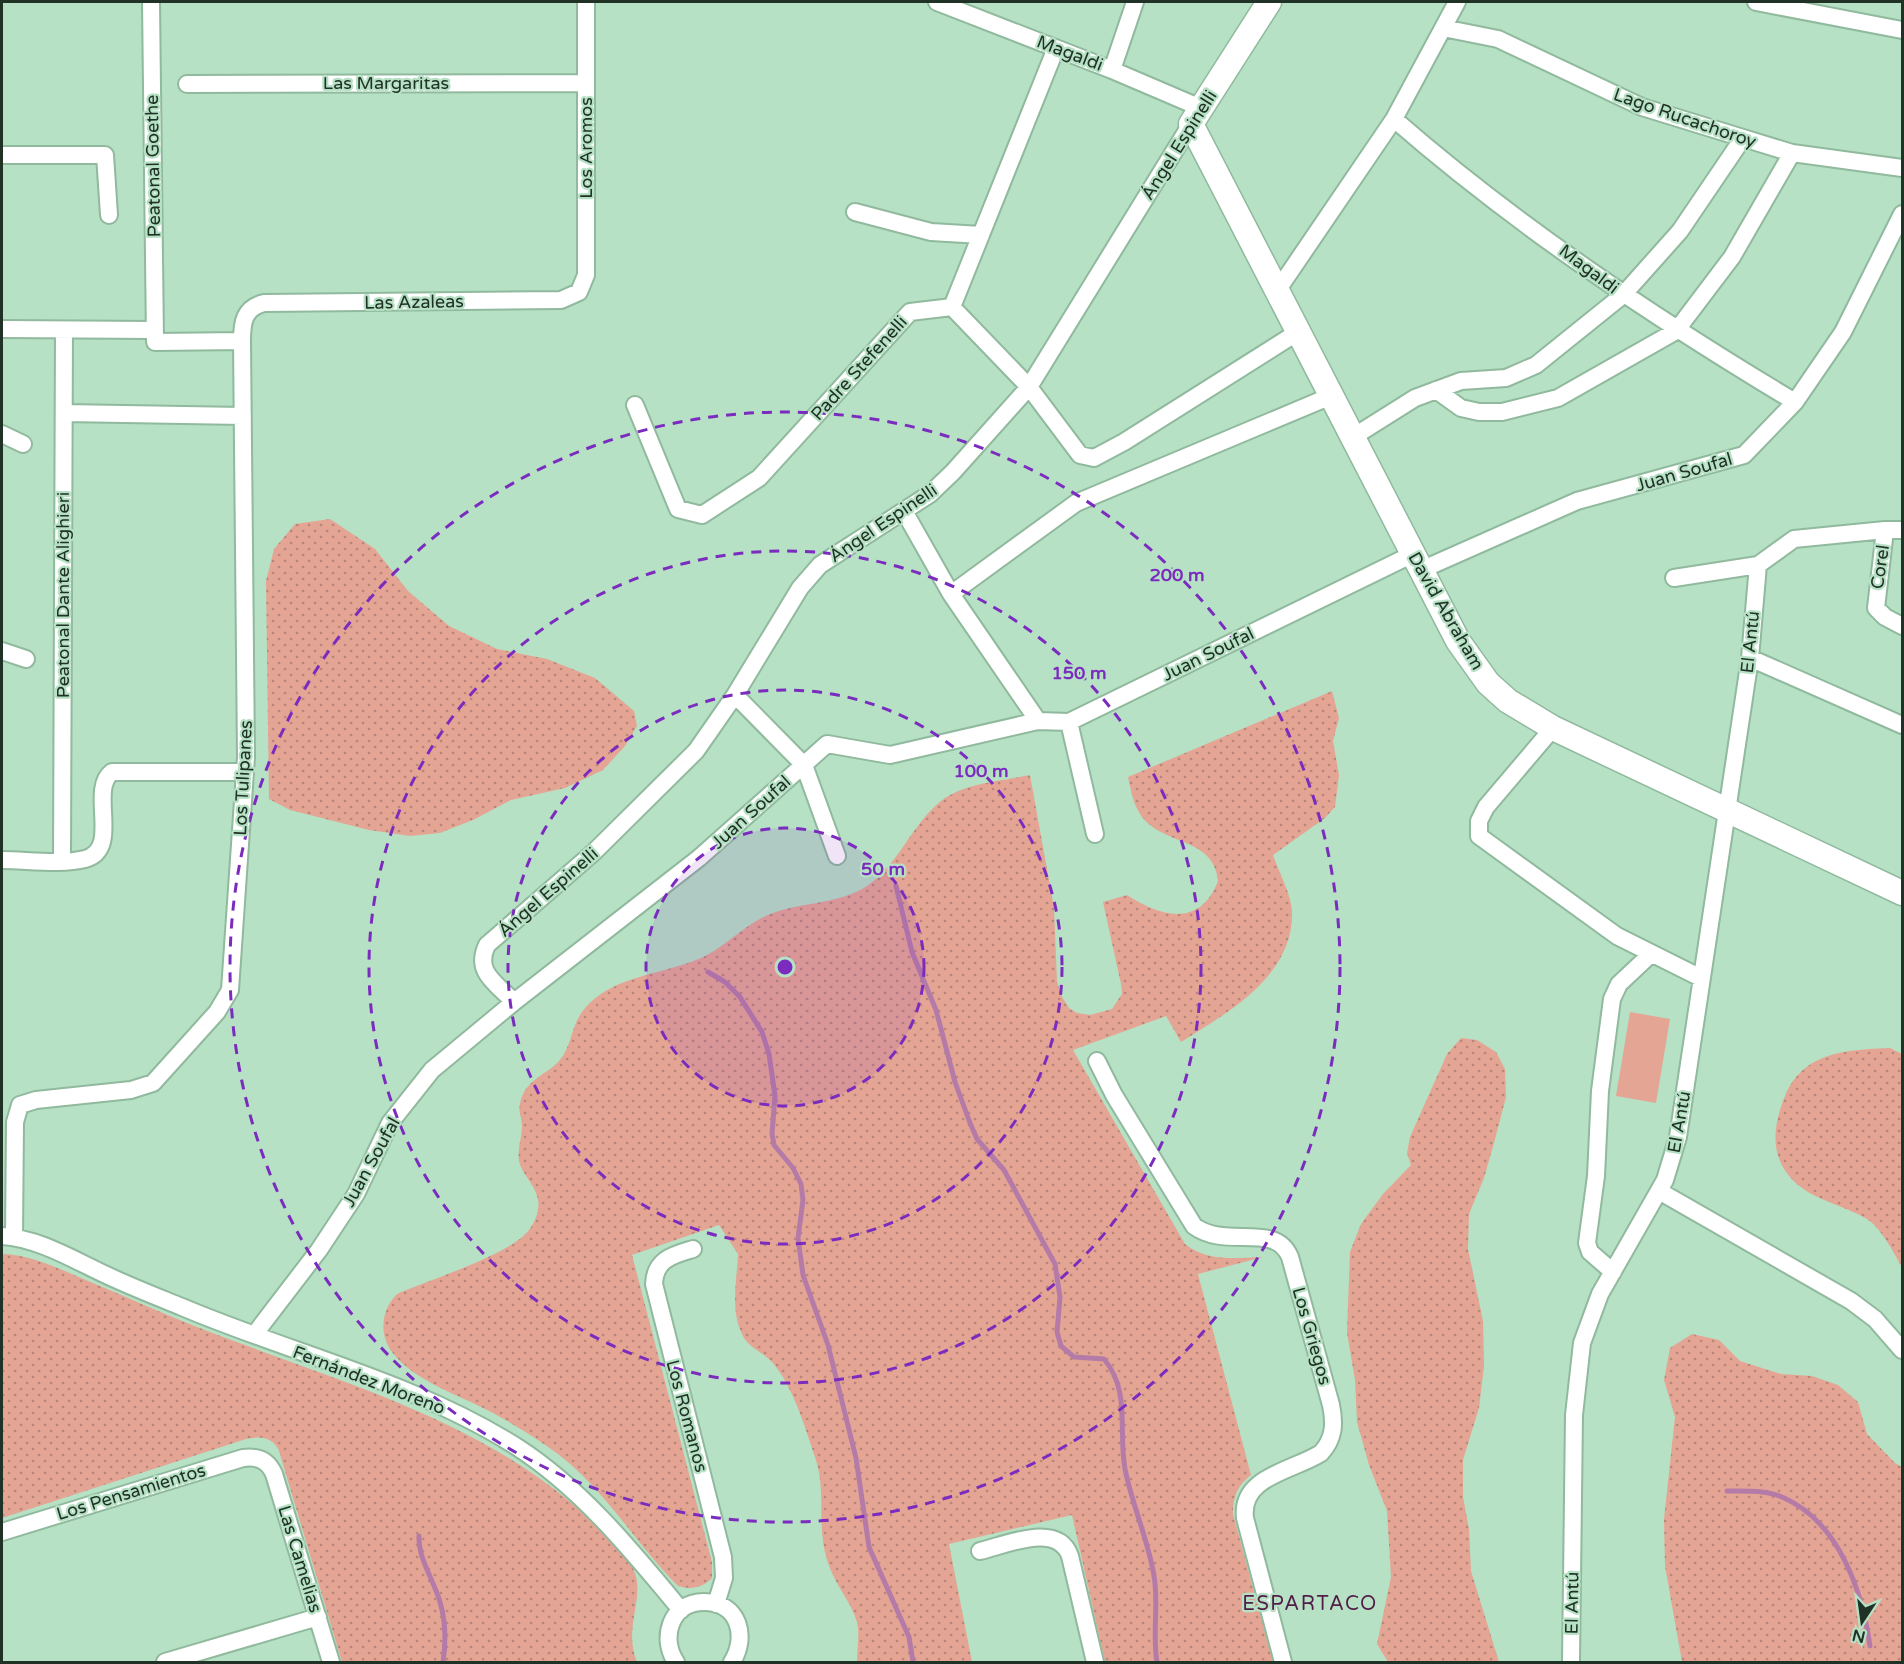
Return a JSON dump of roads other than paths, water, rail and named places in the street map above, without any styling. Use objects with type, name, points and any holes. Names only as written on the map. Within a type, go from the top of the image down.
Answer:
[{"type":"main road","name":"Ángel Espinelli","points":[[1196,116],[1269,2]]},
{"type":"main road","name":"David Abraham","points":[[1196,116],[1298,332],[1458,641],[1488,683],[1508,701],[1553,728],[1902,893]]},
{"type":"street","name":"Peatonal Goethe","points":[[151,2],[155,330]]},
{"type":"street","name":"Los Aromos","points":[[579,292],[586,275],[586,2]]},
{"type":"street","name":"Magaldi","points":[[937,2],[1112,69],[1196,116]]},
{"type":"street","points":[[1112,69],[1135,2]]},
{"type":"street","points":[[1277,291],[1394,119],[1457,2]]},
{"type":"street","points":[[1756,2],[1902,30]]},
{"type":"street","name":"Lago Rucachoroy","points":[[1443,28],[1497,39],[1642,107],[1792,153],[1902,168]]},
{"type":"street","points":[[1056,48],[952,307],[1029,387],[1080,454],[1094,458],[1124,442],[1298,332]]},
{"type":"street","name":"Las Margaritas","points":[[187,84],[586,83]]},
{"type":"street","name":"Ángel Espinelli","points":[[514,1002],[483,969],[482,957],[488,945],[594,852],[696,751],[735,695],[794,597],[820,565],[904,512],[953,472],[1029,387],[1196,116]]},
{"type":"street","name":"Magaldi","points":[[1394,119],[1434,154],[1623,295],[1676,331],[1795,402]]},
{"type":"street","points":[[1353,437],[1415,398],[1461,381],[1506,378],[1536,365],[1623,295],[1680,231],[1743,138]]},
{"type":"street","points":[[1436,390],[1461,408],[1479,412],[1502,412],[1558,398],[1676,331],[1732,257],[1792,153]]},
{"type":"street","points":[[2,155],[105,155],[108,215]]},
{"type":"street","points":[[855,212],[931,232],[981,235]]},
{"type":"street","name":"Juan Soufal","points":[[254,1335],[319,1250],[356,1194],[390,1122],[432,1070],[514,1002],[699,858],[827,744],[891,755],[1038,721],[1069,722],[1417,562],[1577,501],[1744,455],[1795,402],[1843,332],[1902,214]]},
{"type":"street","name":"Las Azaleas","points":[[249,310],[264,303],[561,300],[579,292]]},
{"type":"street","name":"Padre Stefenelli","points":[[635,405],[678,509],[702,515],[759,478],[910,312],[952,307]]},
{"type":"street","name":"Los Tulipanes","points":[[8,1236],[15,1122],[20,1105],[36,1100],[131,1090],[153,1083],[225,1001],[232,977],[245,772],[242,325],[249,310]]},
{"type":"street","points":[[2,329],[155,330],[155,342],[242,341]]},
{"type":"street","name":"Peatonal Dante Alighieri","points":[[62,860],[64,330]]},
{"type":"street","points":[[951,594],[1076,502],[1331,396]]},
{"type":"street","points":[[64,413],[243,416]]},
{"type":"street","points":[[2,434],[23,444]]},
{"type":"street","points":[[904,512],[951,594],[1038,721]]},
{"type":"street","points":[[1674,578],[1758,565],[1794,538],[1885,530],[1902,531]]},
{"type":"street","name":"Corel","points":[[1885,530],[1876,608],[1885,617],[1902,626]]},
{"type":"street","name":"El Antú","points":[[1571,1662],[1576,1388],[1587,1326],[1613,1272],[1659,1191],[1670,1166],[1678,1137],[1725,808],[1750,658],[1758,565]]},
{"type":"street","points":[[2,651],[26,659]]},
{"type":"street","points":[[1750,658],[1902,725]]},
{"type":"street","points":[[735,695],[804,765],[837,856]]},
{"type":"street","points":[[1069,722],[1095,834]]},
{"type":"street","points":[[1553,728],[1486,807],[1479,821],[1479,836],[1608,930],[1701,978]]},
{"type":"street","points":[[2,860],[88,858],[99,846],[104,829],[104,781],[112,772],[245,772]]},
{"type":"street","points":[[1613,1272],[1590,1252],[1587,1243],[1596,1176],[1600,1091],[1615,988],[1651,954]]},
{"type":"street","name":"Los Griegos","points":[[1097,1060],[1114,1095],[1194,1226],[1202,1232],[1226,1238],[1274,1239],[1287,1249],[1290,1257],[1331,1405],[1334,1428],[1327,1446],[1321,1453],[1262,1481],[1249,1493],[1245,1502],[1245,1518],[1283,1662]]},
{"type":"street","points":[[1659,1191],[1851,1301],[1875,1319],[1902,1350]]},
{"type":"street","name":"Fernández Moreno","points":[[8,1236],[47,1247],[114,1279],[401,1390],[467,1419],[519,1449],[550,1472],[598,1516],[681,1610]]},
{"type":"street","name":"Los Romanos","points":[[693,1249],[663,1260],[654,1275],[654,1284],[723,1557],[724,1578],[716,1604]]},
{"type":"street","name":"Los Pensamientos","points":[[2,1532],[243,1458],[261,1459]]},
{"type":"street","name":"Las Camelias","points":[[261,1459],[274,1474],[332,1662]]},
{"type":"street","points":[[980,1551],[1042,1537],[1051,1537],[1064,1544],[1070,1556],[1095,1662]]},
{"type":"street","points":[[676,1662],[667,1642],[668,1630],[673,1618],[692,1604],[716,1604],[726,1609],[740,1629],[742,1641],[732,1662]]},
{"type":"street","points":[[165,1662],[318,1617]]},
{"type":"waterway","points":[[896,886],[912,952],[936,1010],[955,1082],[970,1123],[977,1139],[1004,1170],[1055,1264],[1060,1297],[1057,1332],[1061,1346],[1074,1357],[1104,1359],[1118,1384],[1121,1398],[1125,1469],[1154,1576],[1157,1662]]},
{"type":"waterway","points":[[708,972],[725,982],[740,997],[762,1032],[769,1054],[775,1096],[772,1134],[774,1145],[793,1168],[801,1184],[803,1200],[798,1238],[803,1275],[828,1345],[856,1458],[869,1547],[909,1637],[913,1662]]},
{"type":"waterway","points":[[1727,1491],[1755,1491],[1782,1497],[1802,1508],[1819,1523],[1833,1540],[1854,1581],[1870,1646]]},
{"type":"waterway","points":[[419,1536],[421,1553],[442,1610],[445,1640],[443,1662]]},
{"type":"district","name":"ESPARTACO","points":[[1310,1604]]}]
